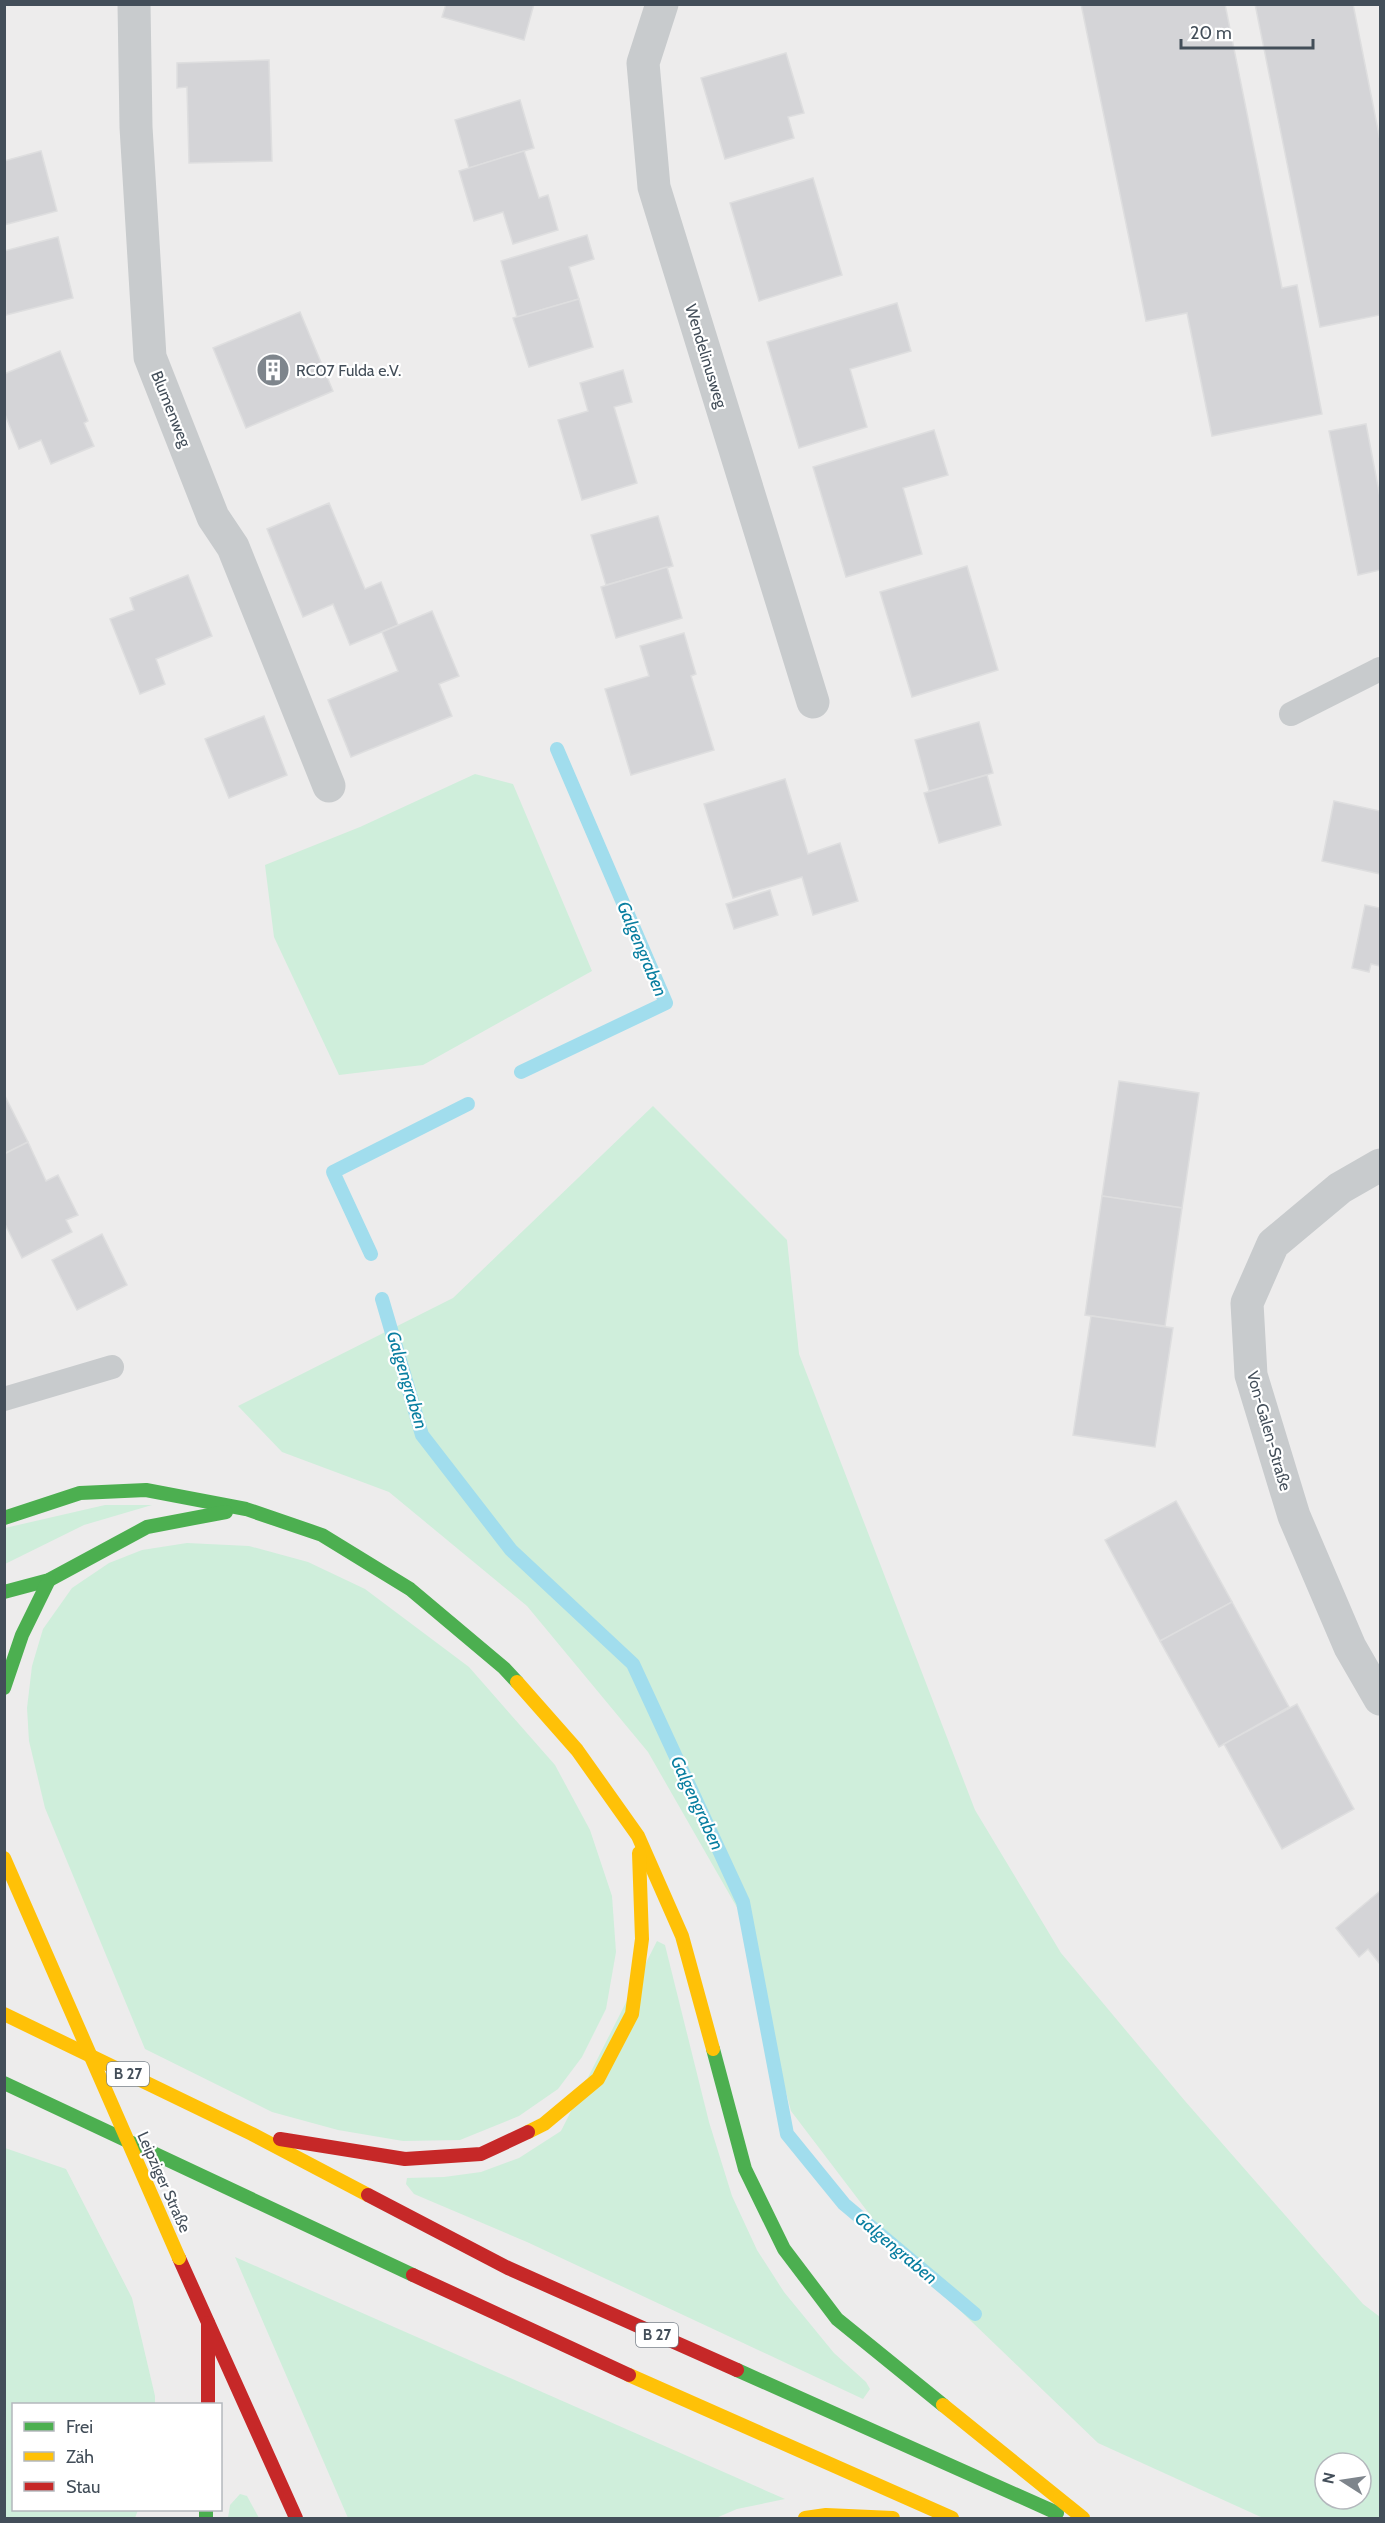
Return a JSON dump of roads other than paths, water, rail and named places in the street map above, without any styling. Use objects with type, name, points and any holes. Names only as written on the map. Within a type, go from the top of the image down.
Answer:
[{"type":"main road","points":[[4,1518],[81,1493],[146,1491],[246,1509],[322,1535],[410,1589],[504,1668],[577,1750],[638,1836],[682,1936],[745,2169],[784,2249],[837,2319],[1083,2518]]},
{"type":"main road","points":[[4,1592],[49,1580],[147,1527],[246,1509]]},
{"type":"main road","points":[[4,1688],[22,1635],[49,1580]]},
{"type":"main road","points":[[252,2134],[405,2159],[481,2154],[544,2124],[598,2079],[632,2014],[642,1939],[638,1836]]},
{"type":"main road","name":"Leipziger Straße","points":[[4,1858],[179,2258],[296,2518]]},
{"type":"main road","name":"B 27","points":[[4,2014],[252,2134],[508,2268],[1071,2518]]},
{"type":"main road","points":[[4,2083],[573,2350],[952,2518]]},
{"type":"main road","points":[[208,2323],[208,2403]]},
{"type":"main road","points":[[805,2518],[826,2515],[893,2518]]},
{"type":"street","name":"Blumenweg","points":[[134,4],[136,127],[150,357],[213,517],[233,546],[329,786]]},
{"type":"street","name":"Wendelinusweg","points":[[662,4],[643,63],[654,187],[813,702]]},
{"type":"street","name":"Von-Galen-Straße","points":[[1380,1165],[1340,1188],[1273,1244],[1247,1303],[1251,1375],[1294,1516],[1350,1647],[1380,1700]]},
{"type":"lane","points":[[1291,714],[1380,669]]},
{"type":"lane","points":[[4,1399],[112,1367]]},
{"type":"waterway","name":"Galgengraben","points":[[521,1072],[666,1003],[557,749]]},
{"type":"waterway","name":"Galgengraben","points":[[371,1254],[333,1172],[468,1104]]},
{"type":"waterway","name":"Galgengraben","points":[[382,1299],[422,1435],[511,1550],[633,1664],[743,1902],[787,2134],[844,2204],[975,2314]]},
{"type":"place","name":"RC07 Fulda e.V.","points":[[273,370]]}]
